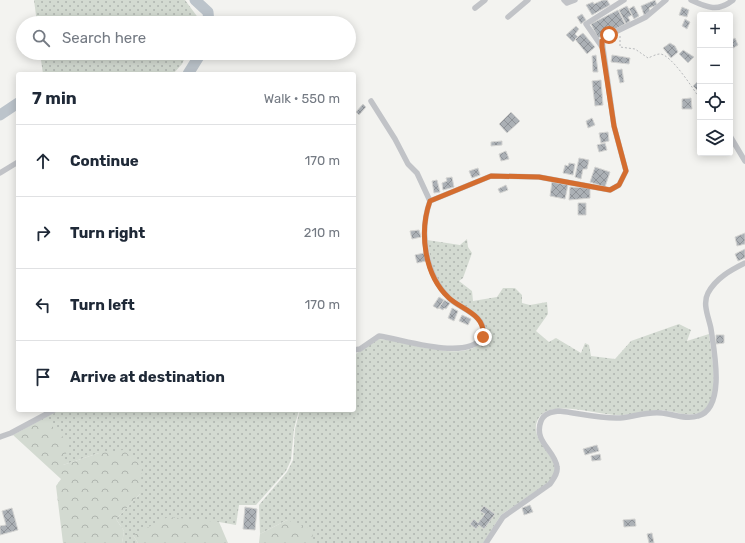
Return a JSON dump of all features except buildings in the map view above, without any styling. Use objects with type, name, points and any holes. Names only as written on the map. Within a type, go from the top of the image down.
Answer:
[{"type":"street","points":[[475,8],[485,0]]},
{"type":"street","points":[[508,17],[528,0]]},
{"type":"street","points":[[564,0],[567,3],[575,0]]},
{"type":"street","points":[[430,201],[491,176],[539,177],[610,190],[619,185],[626,171],[614,126],[602,41],[620,29],[646,17],[666,0]]},
{"type":"street","points":[[691,0],[712,8],[724,7],[733,0]]},
{"type":"street","points":[[602,47],[586,24],[621,1]]},
{"type":"street","points":[[356,350],[360,349],[379,336],[441,348],[465,348],[476,344],[483,337],[484,330],[481,322],[472,312],[450,299],[435,282],[424,236],[425,214],[430,201],[417,173],[408,164],[395,139],[371,101]]},
{"type":"street","points":[[733,141],[745,161]]},
{"type":"street","points":[[0,173],[16,163]]},
{"type":"street","points":[[486,543],[503,517],[550,484],[556,476],[556,463],[540,437],[539,427],[542,418],[550,412],[559,411],[619,418],[660,412],[681,416],[697,416],[705,412],[714,398],[716,377],[711,328],[706,305],[707,294],[720,278],[745,263]]},
{"type":"street","points":[[0,437],[11,433],[50,412]]},
{"type":"path","points":[[620,29],[620,47],[635,49],[648,58],[659,54],[662,55],[679,70],[697,95]]},
{"type":"green space","points":[[34,0],[185,0],[197,16],[36,16]]},
{"type":"green space","points":[[41,60],[184,60],[175,72],[43,72]]},
{"type":"green space","points":[[467,239],[468,247],[472,253],[463,278],[459,281],[472,291],[473,301],[497,297],[503,288],[515,288],[522,295],[522,303],[530,305],[547,302],[548,314],[536,331],[549,342],[556,338],[581,353],[585,343],[589,345],[591,356],[615,359],[631,341],[679,324],[691,330],[687,341],[709,334],[714,379],[713,392],[710,402],[704,410],[695,414],[682,414],[659,410],[611,415],[566,408],[547,411],[540,416],[536,423],[536,431],[538,438],[554,463],[554,474],[549,482],[501,515],[483,543],[312,543],[287,520],[260,534],[259,505],[287,472],[293,460],[295,429],[299,412],[356,412],[356,354],[379,339],[450,351],[472,349],[480,343],[485,335],[486,328],[483,322],[472,311],[450,296],[441,285],[434,272],[427,240],[460,245]]},
{"type":"green space","points":[[55,412],[298,412],[294,429],[291,460],[286,471],[256,505],[239,505],[236,525],[219,522],[133,535],[138,543],[122,543],[124,531],[116,519],[140,494],[99,453],[63,465],[44,418]]},
{"type":"green space","points":[[44,418],[69,443],[63,465],[99,453],[123,450],[142,466],[140,494],[116,519],[124,531],[122,543],[63,543],[56,486],[61,479],[13,435]]},
{"type":"green space","points":[[168,517],[219,522],[228,543],[138,543],[133,535]]},
{"type":"green space","points":[[287,520],[313,530],[312,543],[259,543],[260,534]]},
{"type":"waterway","points":[[195,0],[208,12],[208,16]]},
{"type":"waterway","points":[[189,72],[197,60]]},
{"type":"waterway","points":[[0,115],[16,104]]},
{"type":"route","points":[[483,337],[484,330],[481,322],[472,312],[450,299],[435,282],[424,236],[425,214],[430,201],[478,180],[491,176],[539,177],[610,190],[619,185],[626,171],[614,126],[602,47],[602,41],[609,35]]}]
